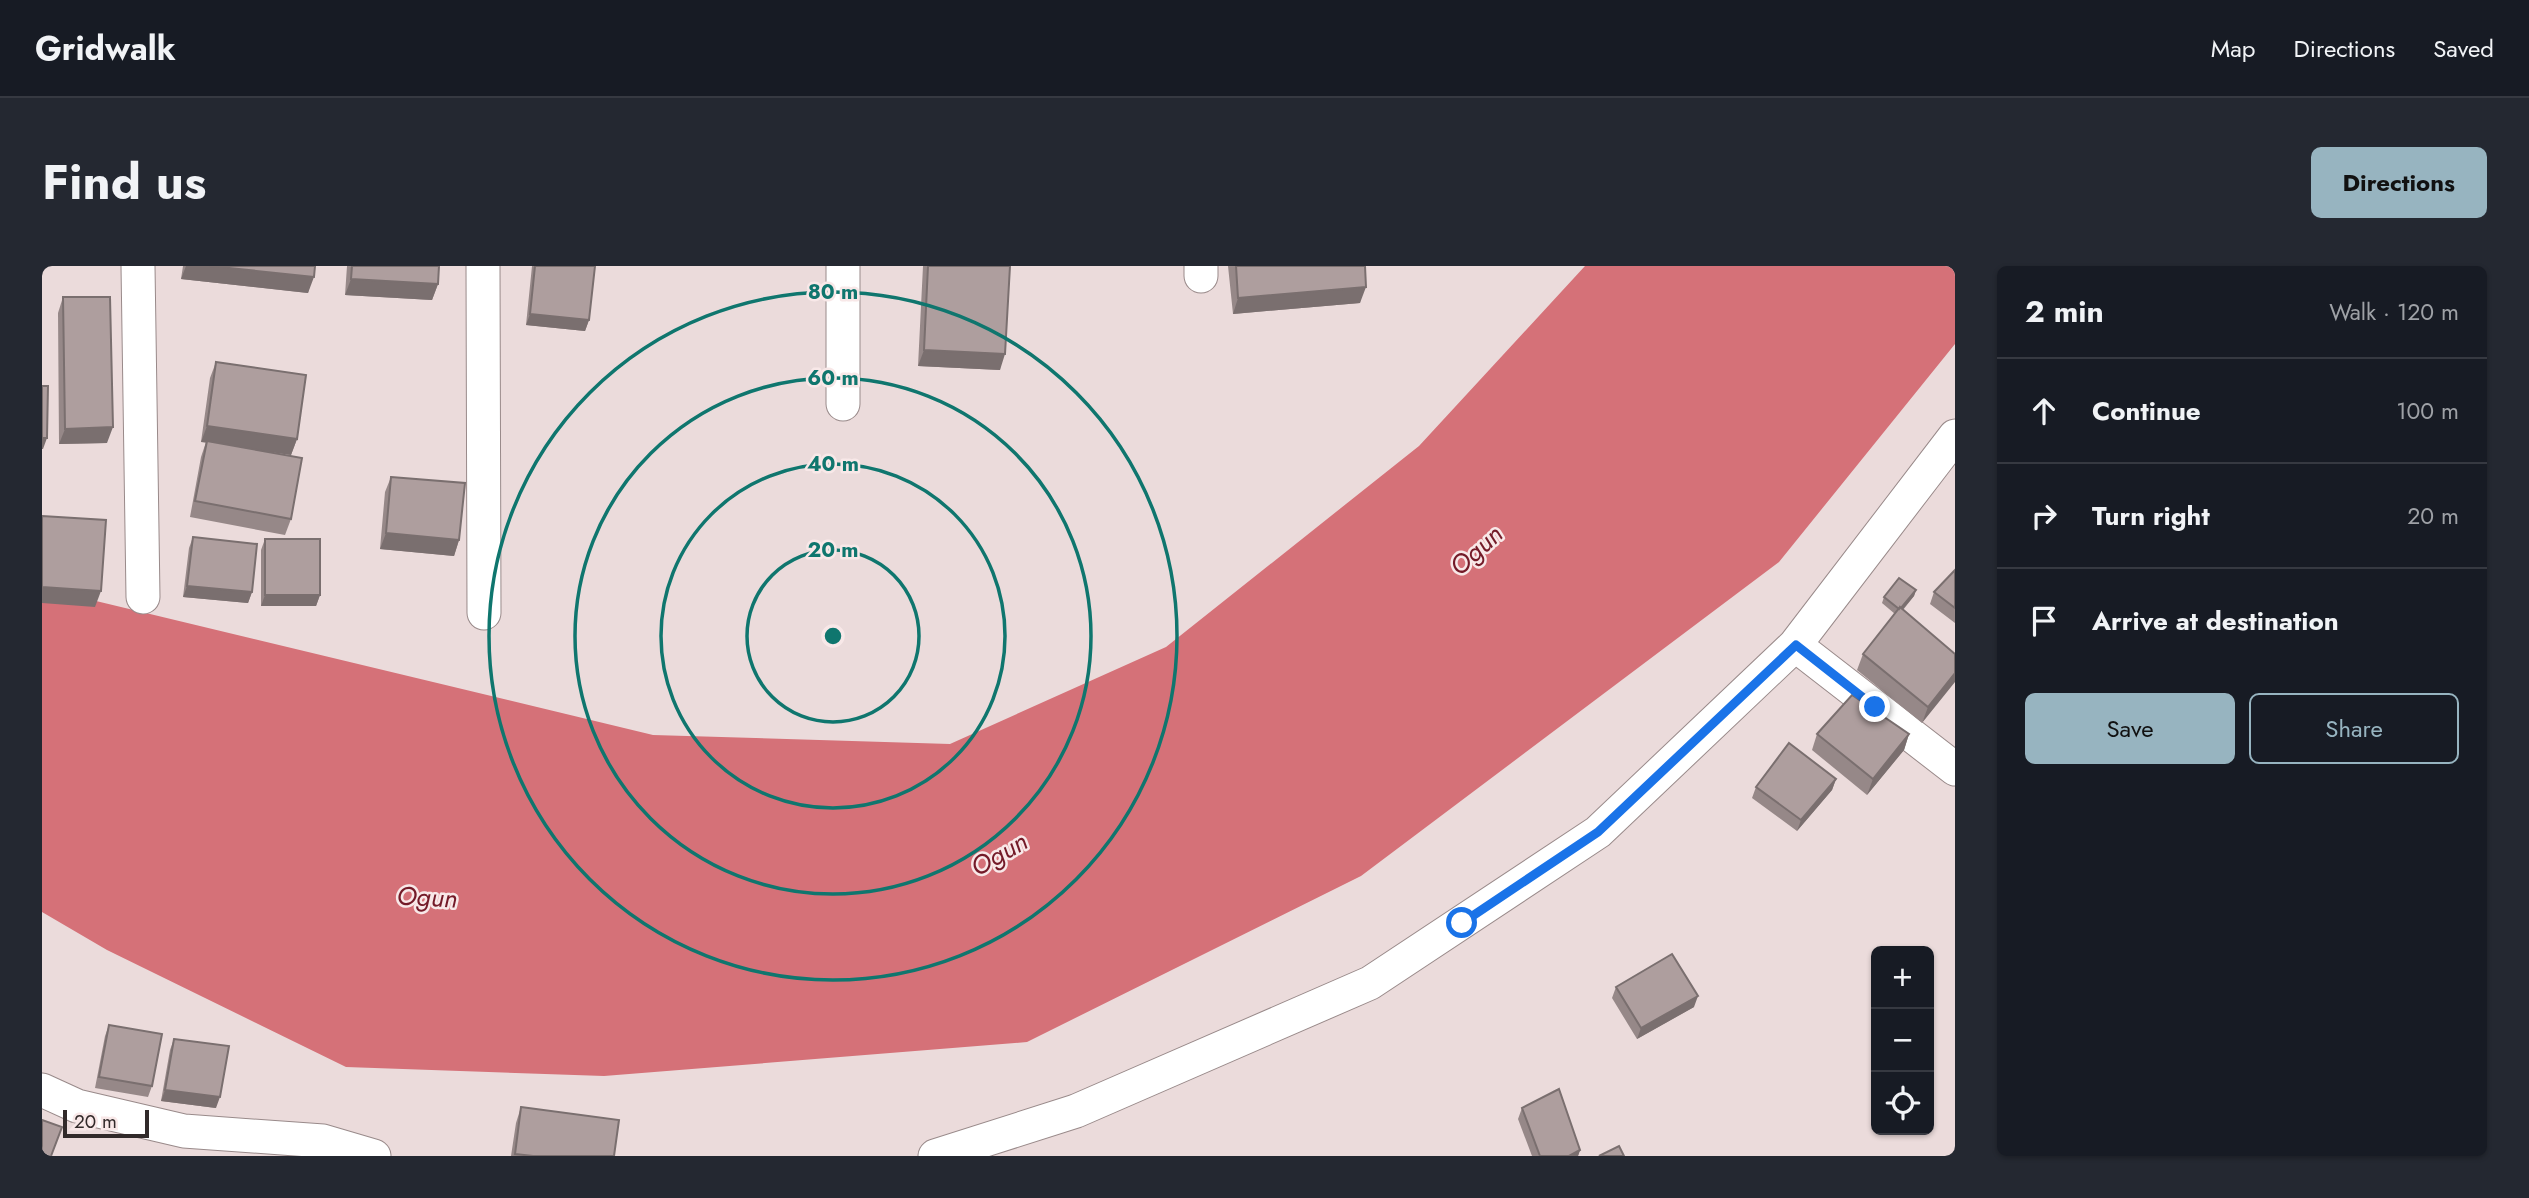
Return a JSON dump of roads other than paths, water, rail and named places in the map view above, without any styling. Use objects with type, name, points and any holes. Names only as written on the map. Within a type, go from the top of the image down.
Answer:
[{"type":"street","points":[[483,266],[484,613]]},
{"type":"street","points":[[843,266],[843,404]]},
{"type":"street","points":[[131,267],[143,597]]},
{"type":"street","points":[[935,1156],[1076,1111],[1370,983],[1598,832],[1796,645],[1955,436]]},
{"type":"street","points":[[1796,645],[1955,769]]},
{"type":"street","points":[[42,1090],[77,1106],[184,1131],[323,1141],[374,1156]]},
{"type":"water","name":"Ogun","points":[[1585,266],[1955,266],[1955,344],[1779,562],[1361,876],[1027,1042],[604,1076],[346,1067],[107,950],[42,912],[42,588],[653,735],[950,744],[1166,647],[1419,446]]}]
